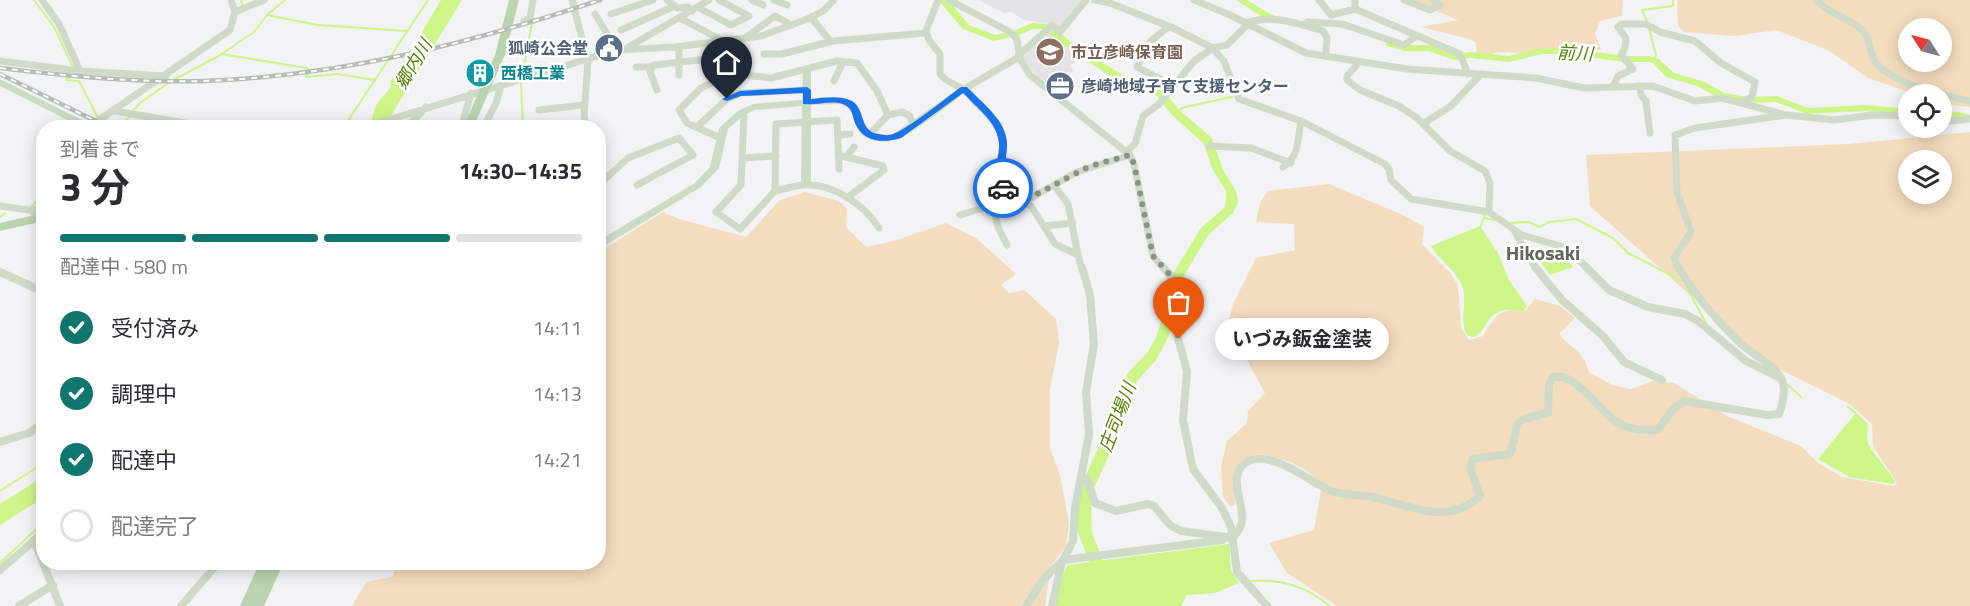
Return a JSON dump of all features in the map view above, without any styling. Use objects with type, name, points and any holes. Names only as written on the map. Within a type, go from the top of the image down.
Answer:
[{"type":"main road","points":[[471,120],[505,39],[514,0]]},
{"type":"main road","points":[[476,120],[480,98],[506,55],[520,0]]},
{"type":"main road","points":[[0,228],[33,214]]},
{"type":"main road","points":[[247,606],[270,570]]},
{"type":"main road","points":[[257,606],[271,570]]},
{"type":"street","points":[[42,0],[59,24],[80,71]]},
{"type":"street","points":[[101,120],[230,30],[234,14],[231,0]]},
{"type":"street","points":[[234,14],[264,0]]},
{"type":"street","points":[[524,21],[530,18],[533,0]]},
{"type":"street","points":[[610,14],[652,0]]},
{"type":"street","points":[[667,0],[675,6]]},
{"type":"street","points":[[626,49],[709,0]]},
{"type":"street","points":[[621,30],[675,6],[695,9],[731,25],[749,16],[719,0]]},
{"type":"street","points":[[752,0],[763,5]]},
{"type":"street","points":[[775,0],[787,5]]},
{"type":"street","points":[[938,0],[926,27],[926,33],[940,54],[940,74],[946,80],[964,89],[999,125],[1003,145],[998,172],[1006,195],[1031,206],[1055,244],[1078,255]]},
{"type":"street","points":[[950,0],[1010,32],[1018,42],[1019,56],[1024,67],[1039,84],[1128,154],[1134,164],[1153,256],[1171,276],[1168,302],[1187,371],[1183,420],[1192,468],[1222,508],[1233,538],[1235,565],[1243,582],[1267,606]]},
{"type":"street","points":[[606,241],[698,185],[714,168],[724,128],[744,112],[765,105],[832,100],[849,103],[857,111],[862,129],[869,135],[890,138],[898,136],[964,89],[1019,56],[1040,37],[1044,29],[1052,25],[1060,32],[1086,0]]},
{"type":"street","points":[[1095,0],[1110,3],[1168,26],[1212,48],[1224,62],[1236,96],[1301,121],[1385,164],[1389,169],[1391,180],[1411,199],[1489,212],[1515,232],[1567,248],[1609,290],[1648,307],[1685,314],[1698,321],[1746,361],[1782,379]]},
{"type":"street","points":[[1194,0],[1301,52],[1324,52],[1356,61],[1407,69],[1479,76],[1536,78],[1595,89],[1613,86],[1658,87],[1695,102],[1722,98],[1744,100],[1762,110],[1786,115],[1834,120],[1872,115],[1898,116]]},
{"type":"street","points":[[1319,0],[1331,15],[1329,25],[1331,39],[1324,52]]},
{"type":"street","points":[[1354,9],[1355,0]]},
{"type":"street","points":[[1404,0],[1430,10],[1439,8],[1440,5],[1434,0]]},
{"type":"street","points":[[1816,0],[1830,15],[1862,30],[1868,38],[1872,58],[1878,66],[1917,85],[1946,96],[1970,101]]},
{"type":"street","points":[[386,120],[428,106],[480,98],[501,86],[588,61],[617,50],[679,47],[763,36],[811,17],[831,1]]},
{"type":"street","points":[[574,6],[588,61],[584,105],[585,120]]},
{"type":"street","points":[[1331,15],[1354,9],[1462,56],[1468,74]]},
{"type":"street","points":[[595,14],[617,50]]},
{"type":"street","points":[[741,40],[775,16],[792,25]]},
{"type":"street","points":[[1022,202],[1090,166],[1128,154],[1135,144],[1143,116],[1159,104],[1194,61],[1212,48],[1227,45],[1247,24],[1263,16],[1283,22],[1349,26],[1404,45],[1416,36]]},
{"type":"street","points":[[811,17],[830,41]]},
{"type":"street","points":[[680,18],[725,41]]},
{"type":"street","points":[[1306,23],[1323,31],[1327,38],[1324,52]]},
{"type":"street","points":[[1613,86],[1616,78],[1622,72],[1632,70],[1621,55],[1625,48],[1626,38],[1618,27],[1621,24],[1648,25],[1660,32],[1695,41],[1720,63],[1751,78],[1755,82],[1752,97],[1744,100]]},
{"type":"street","points":[[1168,26],[1150,42],[1137,67],[1174,86]]},
{"type":"street","points":[[764,54],[776,55],[830,41],[868,36],[896,38],[926,33]]},
{"type":"street","points":[[722,66],[721,59],[725,41]]},
{"type":"street","points":[[679,47],[679,75]]},
{"type":"street","points":[[636,67],[708,59]]},
{"type":"street","points":[[0,61],[80,71],[166,76]]},
{"type":"street","points":[[720,138],[687,123],[679,110],[701,88],[720,79],[745,75],[771,78],[837,61],[857,63],[877,91],[888,115]]},
{"type":"street","points":[[1356,61],[1356,66],[1347,76],[1352,84],[1399,106],[1424,123],[1450,151],[1485,171],[1490,183],[1489,212]]},
{"type":"street","points":[[834,81],[843,62]]},
{"type":"street","points":[[652,67],[649,69],[657,90]]},
{"type":"street","points":[[806,185],[807,70]]},
{"type":"street","points":[[1424,123],[1451,105],[1479,76]]},
{"type":"street","points":[[0,82],[76,120]]},
{"type":"street","points":[[487,120],[501,86]]},
{"type":"street","points":[[1640,86],[1641,95],[1646,101],[1650,133]]},
{"type":"street","points":[[697,127],[727,99],[740,93],[807,90]]},
{"type":"street","points":[[466,120],[480,98]]},
{"type":"street","points":[[539,110],[584,105]]},
{"type":"street","points":[[414,120],[428,106]]},
{"type":"street","points":[[115,111],[170,120]]},
{"type":"street","points":[[744,112],[741,184],[716,212],[741,230],[775,191],[806,185],[848,197],[876,222],[879,228]]},
{"type":"street","points":[[869,135],[888,115],[902,112],[910,116],[913,125]]},
{"type":"street","points":[[1233,538],[1242,522],[1237,482],[1240,471],[1245,463],[1255,459],[1267,460],[1301,473],[1329,491],[1340,494],[1358,494],[1426,511],[1442,512],[1465,509],[1474,504],[1480,496],[1470,467],[1473,459],[1509,454],[1514,446],[1514,429],[1518,421],[1526,417],[1548,413],[1549,386],[1553,377],[1558,376],[1573,381],[1614,422],[1627,429],[1658,430],[1672,410],[1684,401],[1767,415],[1779,414],[1784,387],[1782,379],[1772,366],[1740,343],[1677,267],[1674,258],[1691,232],[1676,189],[1677,170],[1673,140],[1675,135],[1695,128],[1786,115]]},
{"type":"street","points":[[1952,121],[1970,119]]},
{"type":"street","points":[[775,191],[776,124],[837,120],[837,135],[842,156],[839,169]]},
{"type":"street","points":[[1291,163],[1301,121]]},
{"type":"street","points":[[837,135],[850,134]]},
{"type":"street","points":[[606,178],[628,158],[679,138],[693,155],[637,185]]},
{"type":"street","points":[[1209,146],[1251,148],[1291,163]]},
{"type":"street","points":[[842,156],[854,147]]},
{"type":"street","points":[[742,159],[776,156]]},
{"type":"street","points":[[842,156],[883,166],[884,170],[848,197]]},
{"type":"street","points":[[1283,167],[1291,163]]},
{"type":"street","points":[[1052,606],[1063,560],[1073,541],[1075,508],[1089,435],[1086,392],[1094,333],[1090,295],[1078,255],[1068,204],[1053,185]]},
{"type":"street","points":[[960,215],[993,205],[1006,195]]},
{"type":"street","points":[[993,205],[998,227],[1007,245]]},
{"type":"street","points":[[0,206],[33,214]]},
{"type":"street","points":[[1044,226],[1073,223]]},
{"type":"street","points":[[1515,232],[1532,262],[1562,300],[1603,336],[1624,362],[1662,380]]},
{"type":"street","points":[[0,272],[36,288]]},
{"type":"street","points":[[0,442],[29,433],[36,428]]},
{"type":"street","points":[[1082,477],[1088,479],[1095,502],[1116,511],[1148,504],[1154,506],[1170,525],[1181,531],[1233,538]]},
{"type":"street","points":[[1026,606],[1043,580],[1063,560],[1233,538]]},
{"type":"street","points":[[0,570],[34,540],[36,544]]},
{"type":"street","points":[[48,570],[60,606]]},
{"type":"street","points":[[181,606],[210,570]]},
{"type":"street","points":[[19,606],[53,585]]},
{"type":"shaded area","points":[[979,0],[1084,0],[1059,29],[1052,24],[1024,20],[1010,11],[1005,14]]},
{"type":"shaded area","points":[[1410,0],[1623,0],[1623,2],[1622,16],[1600,21],[1595,34],[1601,50],[1539,54],[1498,52],[1489,55],[1477,54],[1476,43],[1470,39],[1421,27],[1458,20]]},
{"type":"shaded area","points":[[1677,0],[1970,0],[1970,107],[1952,105],[1952,84],[1898,84],[1898,88],[1868,78],[1828,50],[1776,30],[1735,36],[1684,32],[1678,26]]},
{"type":"shaded area","name":"市立彦崎保育園","points":[[1049,30],[1080,57],[1070,66],[1074,71],[1047,82],[1039,78],[1021,58]]},
{"type":"shaded area","points":[[1970,132],[1970,606],[1337,606],[1287,573],[1269,543],[1314,530],[1321,489],[1318,482],[1312,475],[1293,463],[1271,456],[1254,455],[1241,461],[1234,480],[1235,505],[1230,506],[1223,497],[1221,467],[1227,441],[1247,423],[1248,411],[1265,393],[1247,360],[1223,344],[1233,304],[1256,258],[1295,250],[1294,224],[1256,222],[1260,203],[1268,191],[1329,184],[1403,215],[1424,227],[1422,244],[1450,273],[1458,285],[1461,328],[1469,340],[1483,336],[1502,313],[1511,310],[1525,311],[1535,299],[1560,306],[1575,318],[1559,334],[1580,354],[1589,372],[1612,385],[1631,389],[1653,381],[1674,383],[1727,416],[1801,446],[1818,463],[1842,477],[1894,486],[1897,483],[1873,446],[1872,424],[1850,404],[1779,369],[1742,341],[1590,206],[1586,155],[1849,144],[1910,138],[1952,138],[1952,134]]},
{"type":"shaded area","points":[[805,192],[839,201],[847,209],[846,227],[866,247],[894,241],[946,223],[976,238],[1016,274],[1001,285],[1009,293],[1024,290],[1056,319],[1059,343],[1050,389],[1050,448],[1060,475],[1069,523],[1066,546],[1051,566],[1045,606],[352,606],[366,582],[392,577],[395,570],[606,570],[606,248],[663,212],[679,219],[746,237],[780,200]]},
{"type":"water","name":"郷内川","points":[[441,0],[462,0],[388,120],[371,120],[377,104],[391,86],[390,81]]},
{"type":"water","points":[[1480,226],[1499,255],[1509,280],[1527,306],[1524,311],[1507,310],[1496,313],[1474,337],[1467,335],[1465,330],[1464,294],[1461,282],[1431,246]]},
{"type":"water","points":[[1553,254],[1566,257],[1573,267],[1550,275],[1537,257]]},
{"type":"water","points":[[1848,405],[1868,424],[1867,441],[1893,478],[1895,482],[1893,484],[1849,477],[1818,459],[1855,414],[1846,407]]},
{"type":"water","points":[[36,481],[36,502],[0,525],[0,504]]},
{"type":"water","points":[[1229,544],[1231,570],[1239,583],[1215,593],[1187,595],[1181,606],[1055,606],[1055,598],[1067,565]]},
{"type":"waterway","points":[[34,0],[54,27],[73,67]]},
{"type":"waterway","points":[[241,0],[243,8]]},
{"type":"waterway","points":[[267,15],[285,0]]},
{"type":"waterway","points":[[375,80],[428,0]]},
{"type":"waterway","name":"庄司場川","points":[[943,0],[966,27],[994,38],[1016,33],[1032,26],[1046,26],[1073,48],[1122,79],[1160,93],[1175,112],[1208,141],[1218,170],[1231,191],[1232,202],[1229,210],[1205,231],[1177,277],[1173,303],[1162,338],[1152,356],[1132,377],[1124,393],[1111,436],[1087,488],[1084,504],[1085,533],[1098,566]]},
{"type":"waterway","name":"前川","points":[[1241,0],[1267,16],[1281,20]]},
{"type":"waterway","points":[[1647,22],[1642,10],[1673,6],[1673,0]]},
{"type":"waterway","points":[[221,54],[254,32],[267,15]]},
{"type":"waterway","points":[[267,15],[318,25],[407,31]]},
{"type":"waterway","points":[[522,77],[533,18]]},
{"type":"waterway","points":[[1649,28],[1656,55],[1654,61]]},
{"type":"waterway","name":"前川","points":[[1390,44],[1405,48],[1430,48],[1454,57],[1471,55],[1509,59],[1542,51],[1567,51],[1624,59],[1649,59],[1656,61],[1670,75],[1701,84],[1721,96],[1746,100],[1777,99],[1807,111],[1865,108],[1898,111]]},
{"type":"waterway","points":[[132,112],[141,102],[173,80],[221,54]]},
{"type":"waterway","points":[[221,54],[307,68],[309,71],[306,77],[337,74],[375,80]]},
{"type":"waterway","points":[[74,72],[66,80],[79,81],[98,118]]},
{"type":"waterway","points":[[348,120],[375,80]]},
{"type":"waterway","points":[[521,82],[523,120]]},
{"type":"waterway","points":[[1175,112],[1185,107],[1232,97]]},
{"type":"waterway","name":"前川","points":[[1952,115],[1970,118]]},
{"type":"waterway","points":[[126,120],[129,117]]},
{"type":"waterway","points":[[30,208],[36,202]]},
{"type":"waterway","points":[[0,217],[5,213]]},
{"type":"waterway","points":[[1480,228],[1485,215]]},
{"type":"waterway","points":[[1484,218],[1496,220]]},
{"type":"waterway","points":[[1510,223],[1528,222],[1540,227],[1549,222],[1576,219],[1613,238],[1628,253],[1682,281]]},
{"type":"waterway","points":[[1687,288],[1706,323]]},
{"type":"waterway","points":[[1787,384],[1801,397]]},
{"type":"waterway","points":[[0,491],[36,468]]},
{"type":"waterway","points":[[0,563],[36,529]]},
{"type":"waterway","points":[[1251,581],[1273,581],[1293,585],[1312,593],[1330,606]]},
{"type":"railway","points":[[0,68],[153,81],[255,78],[355,65],[405,55],[503,30],[600,0]]},
{"type":"railway","points":[[0,74],[94,120]]},
{"type":"way so far","points":[[1003,188],[1006,195],[1022,202],[1090,166],[1130,155],[1134,164],[1153,256],[1171,276],[1168,302],[1179,339]]},
{"type":"place","name":"狐崎公会堂","points":[[609,48]]},
{"type":"place","name":"市立彦崎保育園","points":[[1050,52]]},
{"type":"place","name":"西橋工業","points":[[480,73]]},
{"type":"place","name":"彦崎地域子育て支援センター","points":[[1060,86]]},
{"type":"place","name":"いづみ鈑金塗装","points":[[1179,339]]},
{"type":"district","name":"Hikosaki","points":[[1543,252]]},
{"type":"route","points":[[727,99],[740,93],[807,90],[806,102],[832,100],[849,103],[857,111],[862,129],[872,136],[890,138],[898,136],[964,89],[972,94],[976,103],[999,125],[1003,145],[998,172],[1003,188]]}]
